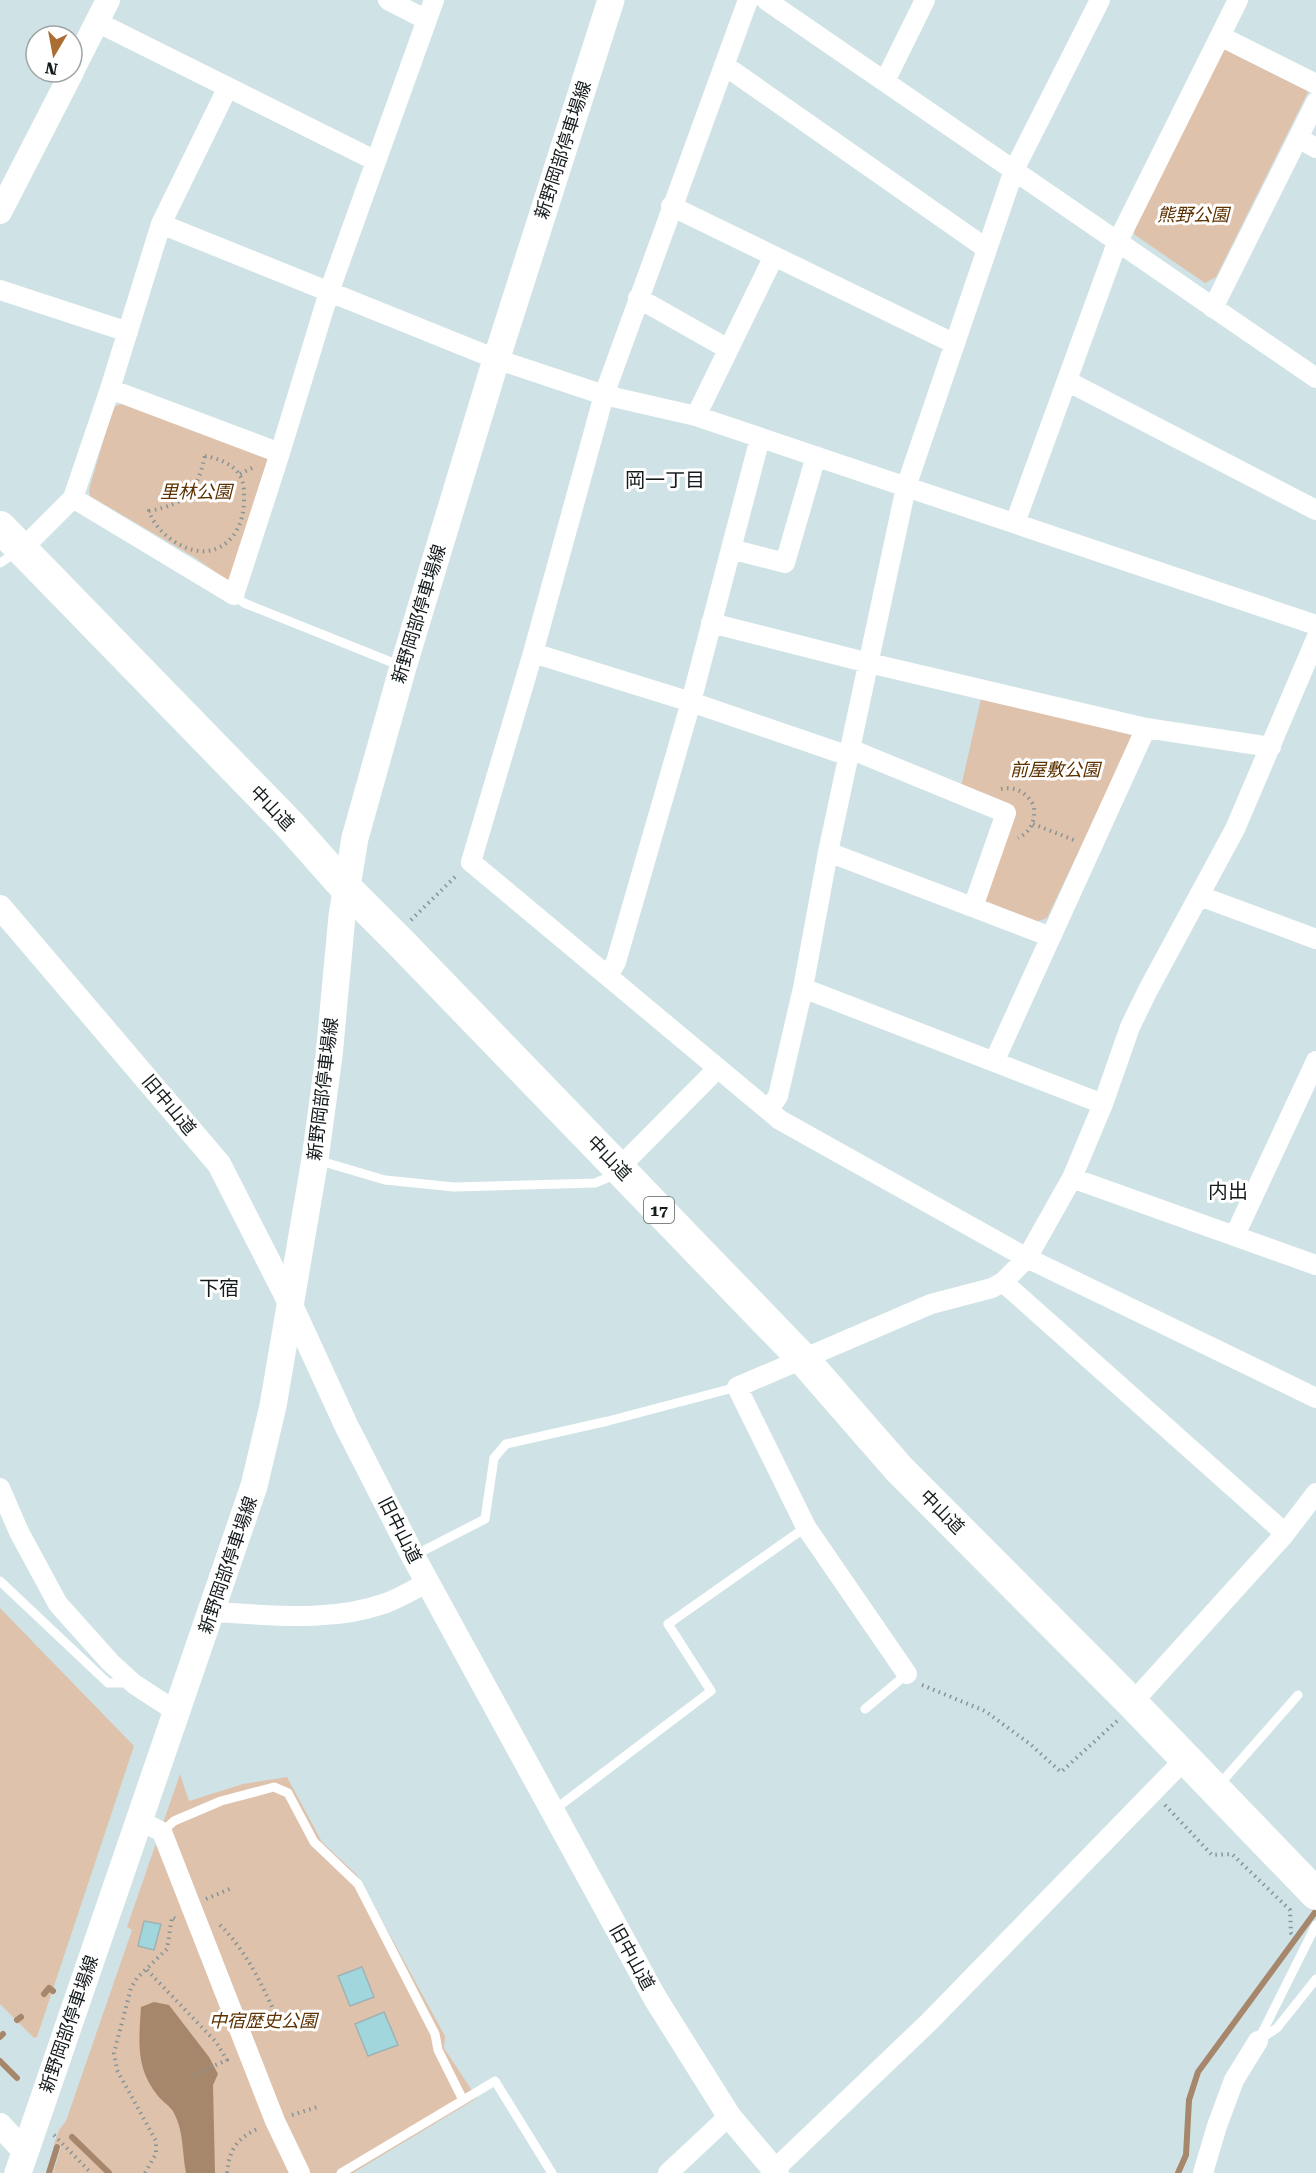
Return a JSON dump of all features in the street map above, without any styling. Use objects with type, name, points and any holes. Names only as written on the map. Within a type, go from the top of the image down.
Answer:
[{"type":"highway","name":"中山道","points":[[0,527],[11,556],[290,825],[346,888],[803,1359],[899,1469],[1186,1758],[1316,1894]]},
{"type":"main road","name":"新野岡部停車場線","points":[[22,2163],[151,1826],[177,1712],[255,1486],[273,1406],[315,1159],[329,1056],[339,944],[355,838],[403,667],[496,359],[611,0]]},
{"type":"street","points":[[84,48],[108,0]]},
{"type":"street","points":[[388,0],[427,20]]},
{"type":"street","points":[[73,498],[234,595],[329,292],[434,0]]},
{"type":"street","points":[[748,0],[604,395],[533,653],[471,862],[780,1120],[1027,1258],[1316,1398]]},
{"type":"street","points":[[766,0],[1316,378]]},
{"type":"street","points":[[885,81],[925,0]]},
{"type":"street","points":[[769,1110],[778,1096],[803,988],[828,852],[906,487],[1014,170],[1100,0]]},
{"type":"street","points":[[1015,524],[1117,243],[1238,0]]},
{"type":"street","points":[[97,22],[376,161]]},
{"type":"street","points":[[1220,36],[1316,84]]},
{"type":"street","points":[[724,65],[987,249]]},
{"type":"street","points":[[0,212],[66,84]]},
{"type":"street","points":[[11,556],[73,498],[110,389],[161,224],[228,87]]},
{"type":"street","points":[[1213,308],[1316,102]]},
{"type":"street","points":[[1298,138],[1316,148]]},
{"type":"street","points":[[671,206],[955,344]]},
{"type":"street","points":[[161,224],[496,359],[604,395],[696,416],[1316,625]]},
{"type":"street","points":[[696,416],[774,256]]},
{"type":"street","points":[[0,290],[128,332]]},
{"type":"street","points":[[639,298],[728,349]]},
{"type":"street","points":[[1067,381],[1316,510]]},
{"type":"street","points":[[110,389],[280,453]]},
{"type":"street","points":[[608,975],[616,962],[691,702],[760,438]]},
{"type":"street","points":[[731,549],[785,563],[816,456]]},
{"type":"street","points":[[711,623],[868,663],[1146,728],[1271,747]]},
{"type":"street","points":[[907,1674],[806,1527],[737,1387],[931,1304],[992,1288],[1004,1282],[1027,1258],[1072,1178],[1103,1104],[1130,1027],[1235,829],[1316,639]]},
{"type":"street","points":[[533,653],[849,752],[1006,813],[973,907]]},
{"type":"street","points":[[994,1062],[1146,728]]},
{"type":"street","points":[[828,852],[1051,937]]},
{"type":"street","points":[[1200,896],[1316,939]]},
{"type":"street","name":"旧中山道","points":[[0,907],[219,1164],[290,1303],[346,1425],[427,1583],[655,1998],[729,2116],[776,2172]]},
{"type":"street","points":[[803,988],[1103,1104]]},
{"type":"street","points":[[1235,1236],[1316,1061]]},
{"type":"street","points":[[619,1168],[717,1069]]},
{"type":"street","points":[[1072,1178],[1316,1265]]},
{"type":"street","points":[[1004,1282],[1284,1534]]},
{"type":"street","points":[[0,1488],[58,1604],[110,1662],[133,1683],[177,1712]]},
{"type":"street","points":[[1132,1703],[1284,1534],[1316,1493]]},
{"type":"street","points":[[213,1612],[342,1615],[387,1603],[427,1583]]},
{"type":"street","points":[[776,2172],[929,2022],[1186,1758]]},
{"type":"street","points":[[151,1826],[275,2121],[300,2173]]},
{"type":"street","points":[[1203,2173],[1234,2080],[1258,2041]]},
{"type":"street","points":[[668,2173],[729,2116]]},
{"type":"street","points":[[0,2125],[22,2163]]},
{"type":"lane","points":[[234,595],[244,603],[403,667]]},
{"type":"lane","points":[[315,1159],[384,1180],[454,1187],[595,1184],[619,1168]]},
{"type":"lane","points":[[413,1556],[485,1518],[494,1458],[506,1444],[608,1421],[737,1387]]},
{"type":"lane","points":[[552,1811],[711,1691],[668,1623],[806,1527]]},
{"type":"lane","points":[[0,1581],[108,1683],[133,1683]]},
{"type":"lane","points":[[865,1710],[907,1674]]},
{"type":"lane","points":[[1215,1789],[1298,1695]]},
{"type":"lane","points":[[151,1826],[174,1821],[221,1801],[274,1787],[288,1793],[314,1842],[358,1884],[435,2034],[438,2050],[463,2100]]},
{"type":"lane","points":[[1258,2041],[1316,1925]]},
{"type":"lane","points":[[1258,2041],[1277,2028],[1316,1979]]},
{"type":"lane","points":[[341,2173],[495,2081],[552,2173]]},
{"type":"path","points":[[205,456],[219,458],[240,474],[244,490],[243,516],[234,537],[219,548],[205,552],[186,549],[163,533],[149,511],[170,507],[187,496],[199,480],[205,456]]},
{"type":"path","points":[[1033,824],[1092,847]]},
{"type":"path","points":[[409,922],[471,862]]},
{"type":"path","points":[[907,1674],[915,1682],[985,1711],[1030,1744],[1061,1772],[1122,1716],[1132,1703]]},
{"type":"path","points":[[1154,1793],[1212,1855],[1232,1854],[1290,1910],[1291,1933]]},
{"type":"path","points":[[189,1914],[232,1888]]},
{"type":"path","points":[[145,2173],[156,2154],[156,2141],[117,2070],[114,2053],[131,1988],[137,1978],[167,1949],[172,1917],[189,1914],[206,1915],[210,1918],[235,1941],[257,1972],[275,2013],[281,2013]]},
{"type":"path","points":[[147,1970],[216,2042],[227,2060],[194,2075]]},
{"type":"path","points":[[227,2173],[233,2149],[246,2134],[275,2121]]},
{"type":"path","points":[[53,2134],[91,2173]]},
{"type":"green space","name":"熊野公園","points":[[1223,48],[1309,90],[1216,277],[1205,283],[1135,235],[1132,228]]},
{"type":"green space","name":"里林公園","points":[[124,403],[268,459],[230,582],[194,557],[90,496],[89,490],[113,407]]},
{"type":"green space","name":"前屋敷公園","points":[[982,694],[1130,730],[1133,737],[1047,918],[1036,922],[981,899],[1013,808],[961,787]]},
{"type":"green space","points":[[0,1608],[134,1746],[37,2037],[34,2038],[0,2004]]},
{"type":"green space","name":"中宿歴史公園","points":[[180,1774],[189,1801],[243,1784],[287,1777],[322,1842],[357,1875],[445,2036],[444,2048],[477,2098],[353,2173],[53,2173],[61,2147],[54,2144],[59,2130],[66,2121],[132,1930],[127,1927]]},
{"type":"shaded area","points":[[154,2002],[169,2005],[209,2057],[218,2074],[213,2085],[215,2173],[186,2173],[177,2120],[173,2111],[158,2096],[145,2075],[140,2054],[141,2007]]},
{"type":"building","points":[[144,1921],[161,1924],[154,1950],[138,1946]]},
{"type":"building","points":[[362,1967],[374,1997],[350,2006],[338,1976]]},
{"type":"building","points":[[384,2012],[398,2045],[368,2056],[355,2024]]},
{"type":"waterway","points":[[1178,2173],[1186,2155],[1189,2100],[1198,2072],[1316,1911]]},
{"type":"waterway","points":[[44,1994],[49,1988],[53,1991]]},
{"type":"waterway","points":[[17,2020],[21,2017]]},
{"type":"waterway","points":[[0,2037],[3,2034]]},
{"type":"waterway","points":[[0,2061],[17,2078]]},
{"type":"waterway","points":[[72,2137],[109,2173]]},
{"type":"waterway","points":[[49,2173],[57,2147]]},
{"type":"district","name":"岡一丁目","points":[[665,480]]},
{"type":"district","name":"内出","points":[[1228,1191]]},
{"type":"district","name":"下宿","points":[[219,1288]]}]
